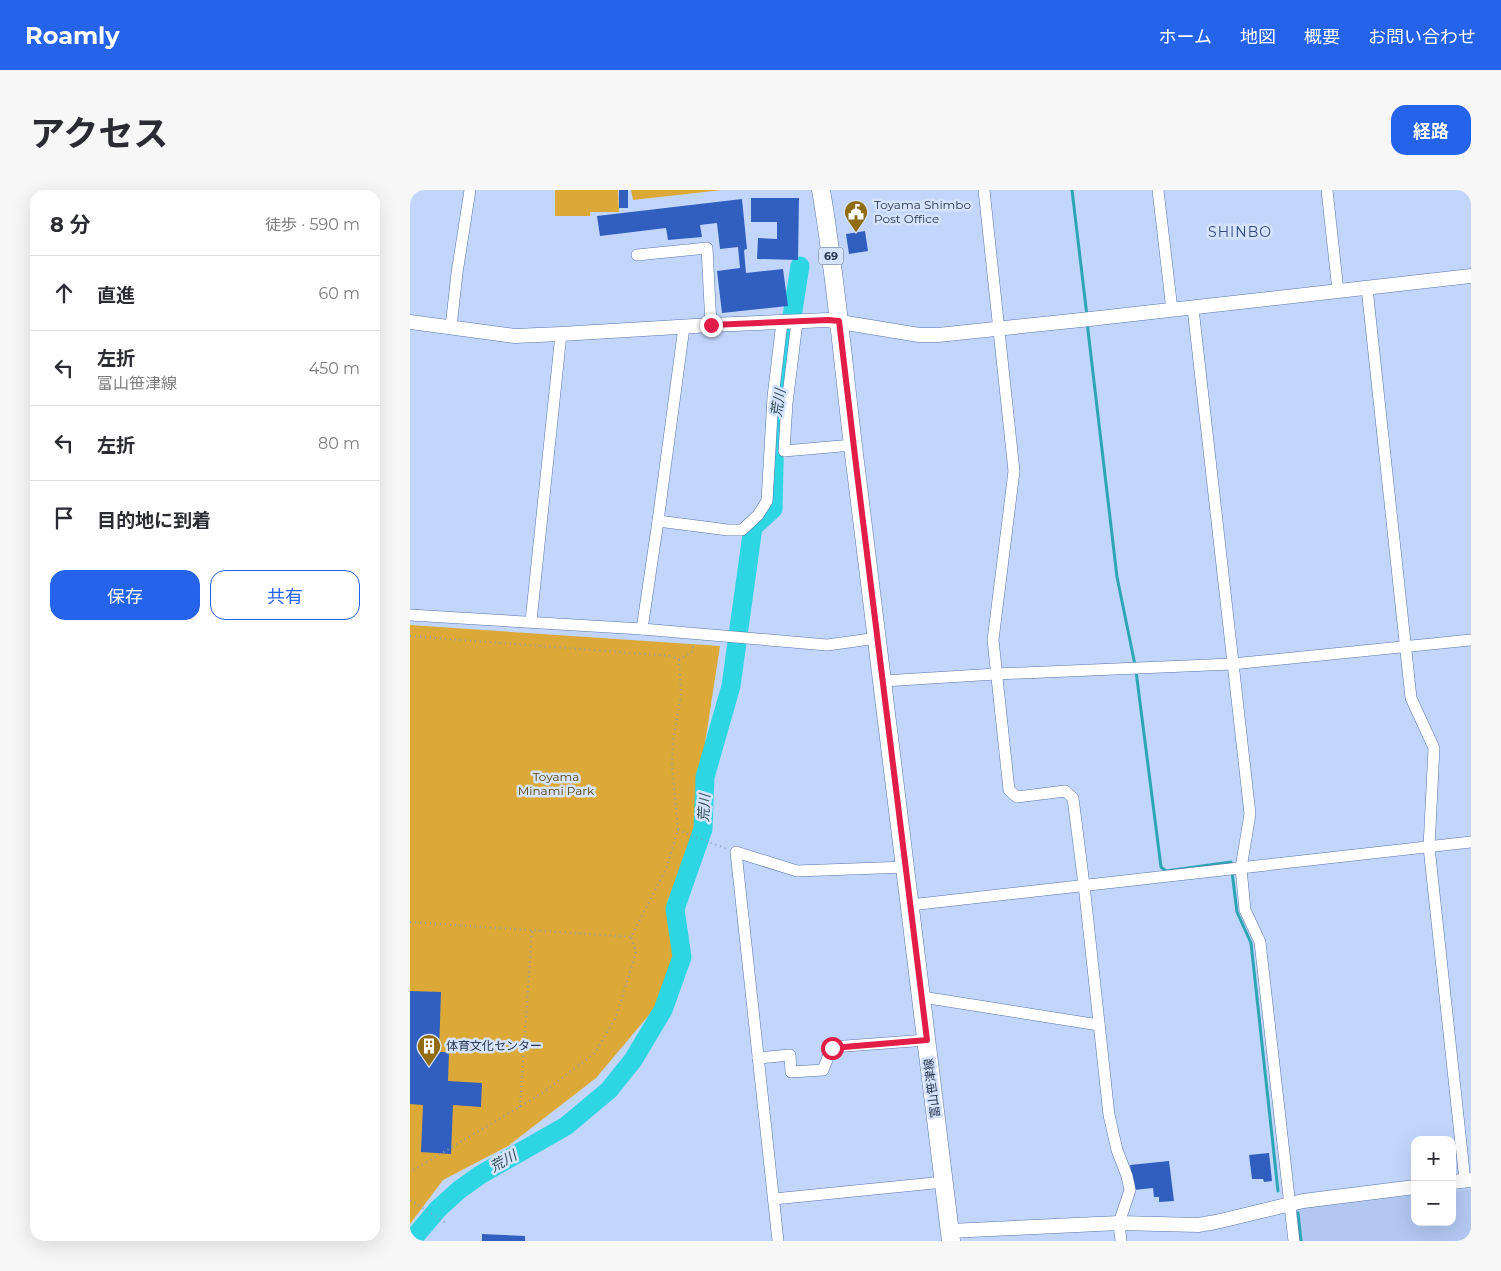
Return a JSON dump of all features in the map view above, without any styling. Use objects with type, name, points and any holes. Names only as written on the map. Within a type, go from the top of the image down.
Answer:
[{"type":"main road","name":"富山笹津線","points":[[821,190],[839,321],[950,1236]]},
{"type":"street","points":[[451,327],[470,190]]},
{"type":"street","points":[[984,190],[1014,470],[993,640],[1009,790],[1016,797],[1065,791],[1073,798],[1109,1115],[1117,1150],[1130,1190],[1119,1223],[1121,1241]]},
{"type":"street","points":[[1158,190],[1172,310]]},
{"type":"street","points":[[1327,190],[1338,291]]},
{"type":"street","points":[[636,255],[707,248],[711,325]]},
{"type":"street","points":[[410,322],[515,336],[828,320],[920,335],[938,335],[1471,276]]},
{"type":"street","points":[[1367,288],[1411,698],[1434,748],[1429,847],[1463,1181]]},
{"type":"street","points":[[1193,308],[1250,814],[1235,868],[1245,910],[1260,942],[1294,1241]]},
{"type":"street","points":[[658,521],[742,530],[758,515],[767,501],[773,396],[782,322]]},
{"type":"street","points":[[797,322],[787,403],[784,451],[853,445]]},
{"type":"street","points":[[642,629],[684,327]]},
{"type":"street","points":[[531,621],[561,334]]},
{"type":"street","points":[[410,615],[531,621],[827,645],[878,638]]},
{"type":"street","points":[[883,681],[1232,664],[1471,640]]},
{"type":"street","points":[[910,905],[1471,842]]},
{"type":"street","points":[[778,1241],[736,852],[797,871],[906,867]]},
{"type":"street","points":[[922,997],[1099,1026]]},
{"type":"street","points":[[758,1058],[790,1055],[791,1072],[823,1070],[832,1048],[927,1040]]},
{"type":"street","points":[[774,1199],[944,1182]]},
{"type":"street","points":[[950,1236],[1119,1223],[1198,1224],[1216,1222],[1290,1203],[1411,1188]]},
{"type":"path","points":[[679,660],[693,651],[694,633]]},
{"type":"path","points":[[410,636],[671,656],[679,660]]},
{"type":"path","points":[[410,1172],[541,1094],[595,1053],[616,1017],[636,952],[631,937],[666,868],[678,830],[672,766],[673,741],[681,695],[679,660]]},
{"type":"path","points":[[678,830],[736,852]]},
{"type":"path","points":[[410,922],[631,937]]},
{"type":"path","points":[[520,1107],[532,930]]},
{"type":"path","points":[[410,1200],[446,1223]]},
{"type":"shaded area","points":[[1471,1189],[1471,1241],[1300,1241],[1297,1209],[1411,1195],[1411,1226],[1456,1226],[1456,1191]]},
{"type":"green space","points":[[555,190],[618,190],[619,212],[590,212],[590,216],[555,216]]},
{"type":"green space","points":[[631,190],[722,190],[633,200]]},
{"type":"green space","name":"Toyama Minami Park","points":[[410,625],[720,646],[703,756],[698,827],[667,902],[677,950],[654,1009],[596,1078],[508,1146],[443,1180],[410,1224]]},
{"type":"building","points":[[619,190],[628,190],[628,208],[619,208]]},
{"type":"building","points":[[751,198],[799,198],[798,260],[757,259],[758,238],[777,239],[777,222],[751,222]]},
{"type":"building","points":[[742,199],[747,249],[744,250],[746,273],[783,269],[788,306],[722,313],[717,271],[740,268],[738,247],[720,249],[717,223],[700,225],[702,237],[668,240],[666,228],[600,236],[597,216]]},
{"type":"building","points":[[865,231],[868,251],[849,254],[846,234]]},
{"type":"building","name":"体育文化センター","points":[[410,991],[441,992],[439,1052],[449,1052],[448,1081],[482,1083],[481,1107],[453,1105],[451,1154],[421,1152],[423,1105],[410,1104]]},
{"type":"building","points":[[1269,1153],[1272,1181],[1264,1182],[1263,1179],[1252,1179],[1249,1155]]},
{"type":"building","points":[[1169,1161],[1174,1201],[1159,1202],[1159,1197],[1154,1197],[1153,1188],[1134,1190],[1130,1165]]},
{"type":"building","points":[[482,1234],[525,1236],[525,1241],[482,1241]]},
{"type":"waterway","points":[[1072,190],[1087,316]]},
{"type":"waterway","name":"荒川","points":[[411,1241],[438,1209],[459,1190],[480,1175],[566,1126],[609,1090],[633,1060],[663,1010],[682,957],[675,909],[703,829],[705,777],[731,686],[753,527],[773,509],[775,424],[800,266]]},
{"type":"waterway","points":[[1087,322],[1117,577],[1135,665]]},
{"type":"waterway","points":[[1136,671],[1161,867],[1166,871],[1231,862],[1232,866]]},
{"type":"waterway","points":[[1232,872],[1237,912],[1251,943],[1278,1191]]},
{"type":"waterway","points":[[1298,1213],[1301,1241]]},
{"type":"place","name":"Toyama Shimbo Post Office","points":[[856,233]]},
{"type":"place","name":"体育文化センター","points":[[429,1067]]},
{"type":"district","name":"SHINBO","points":[[1240,232]]},
{"type":"route","points":[[711,325],[839,321],[927,1040],[832,1048]]}]
